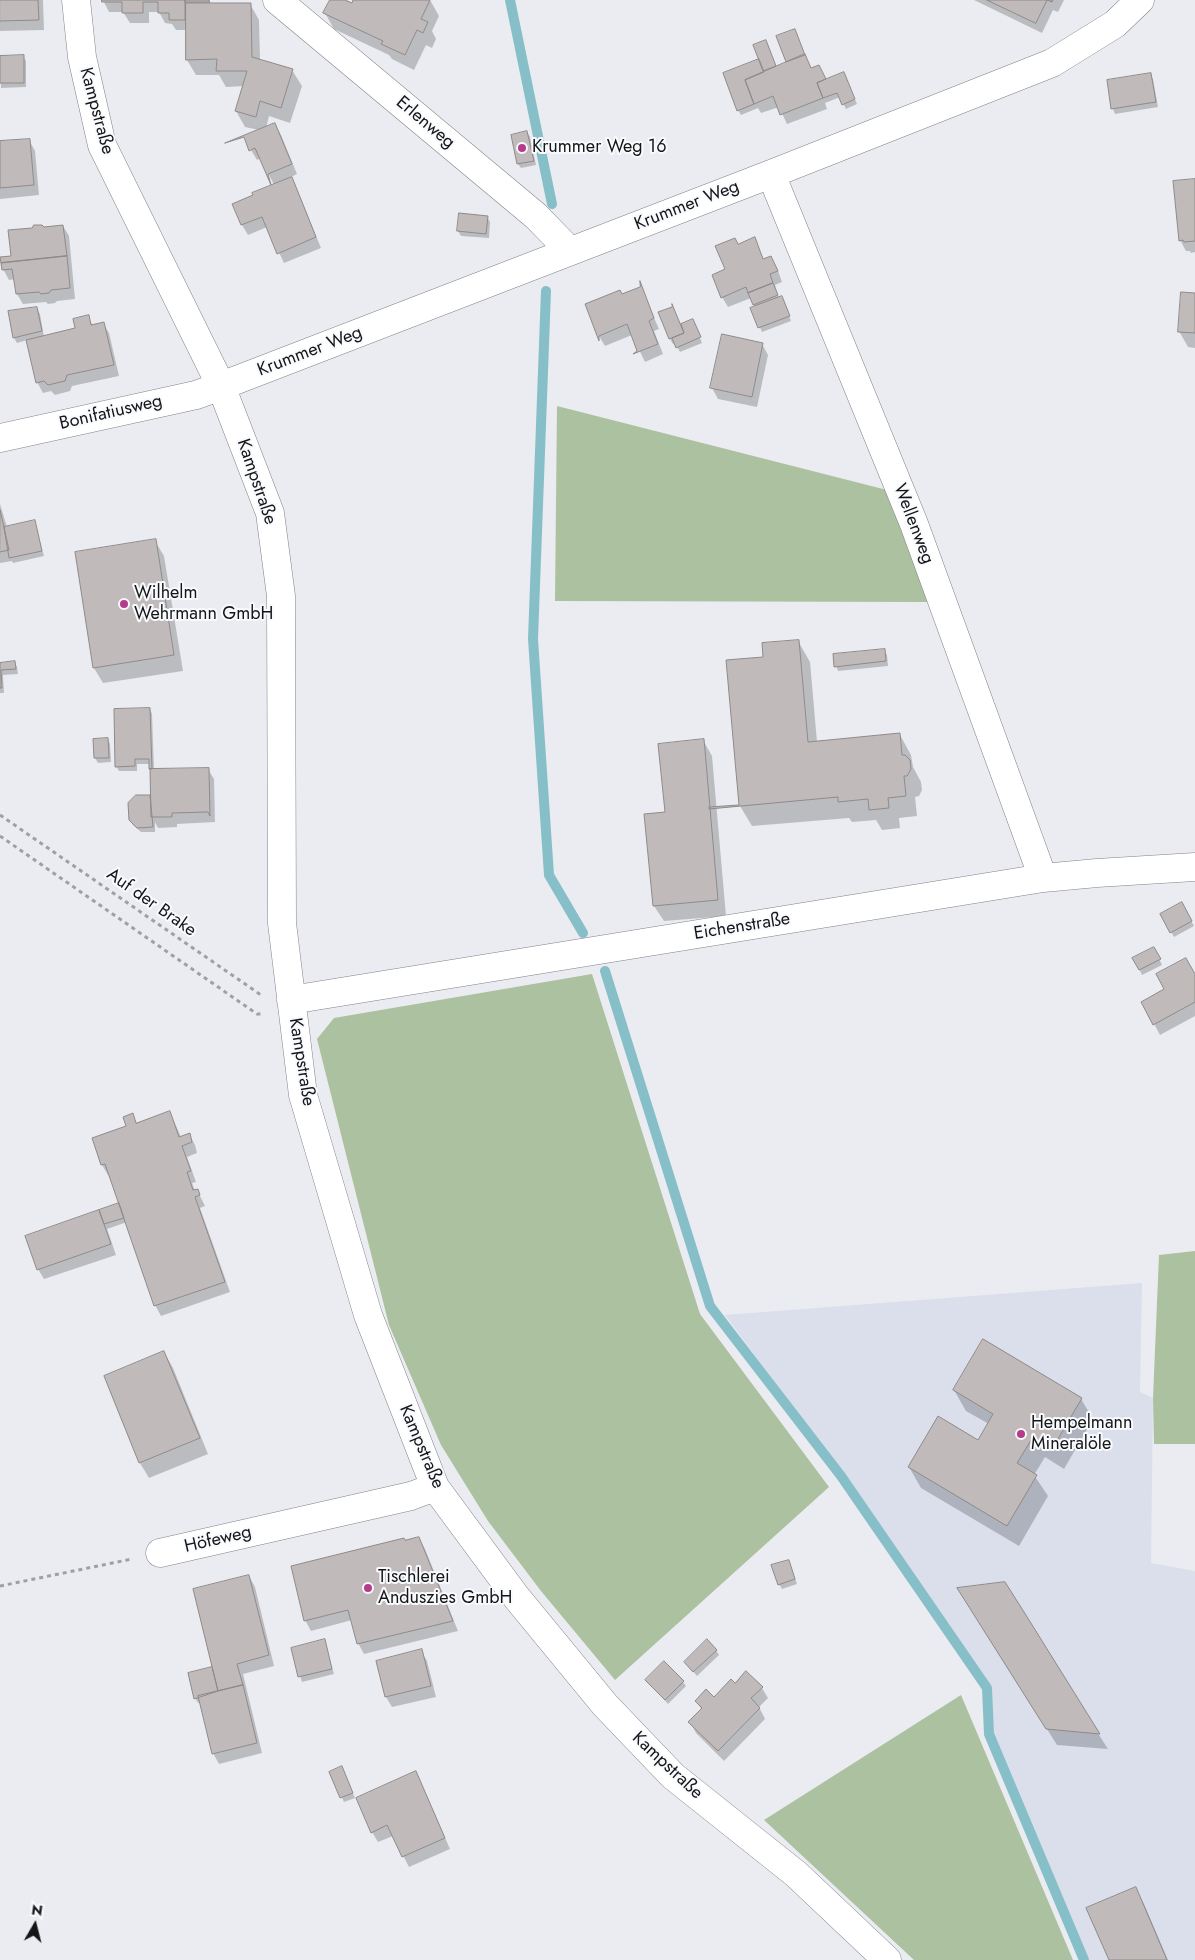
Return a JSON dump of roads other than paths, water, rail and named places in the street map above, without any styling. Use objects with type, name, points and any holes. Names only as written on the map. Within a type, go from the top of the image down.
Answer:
[{"type":"street","name":"Kampstraße","points":[[76,0],[82,57],[102,145],[221,386],[270,513],[281,596],[282,923],[303,1095],[368,1315],[435,1487],[517,1598],[605,1705],[673,1776],[796,1874],[887,1960]]},
{"type":"street","name":"Erlenweg","points":[[277,0],[536,216],[570,251]]},
{"type":"street","name":"Krummer Weg","points":[[221,386],[771,174],[1052,62],[1115,24],[1140,0]]},
{"type":"street","name":"Wellenweg","points":[[771,174],[914,524],[1043,878]]},
{"type":"street","name":"Bonifatiusweg","points":[[0,438],[196,395],[221,386]]},
{"type":"street","name":"Eichenstraße","points":[[292,1007],[1043,878],[1195,867]]},
{"type":"street","name":"Höfeweg","points":[[160,1553],[411,1496],[435,1487]]},
{"type":"waterway","points":[[510,0],[552,204]]},
{"type":"waterway","points":[[546,291],[533,639],[549,875],[583,933]]},
{"type":"waterway","points":[[605,971],[710,1306],[841,1476],[987,1688],[989,1734],[1084,1960]]},
{"type":"place","name":"Krummer Weg 16","points":[[522,148]]},
{"type":"place","name":"Wilhelm Wehrmann GmbH","points":[[124,604]]},
{"type":"place","name":"Hempelmann Mineralöle","points":[[1021,1434]]},
{"type":"place","name":"Tischlerei Anduszies GmbH","points":[[368,1588]]}]
